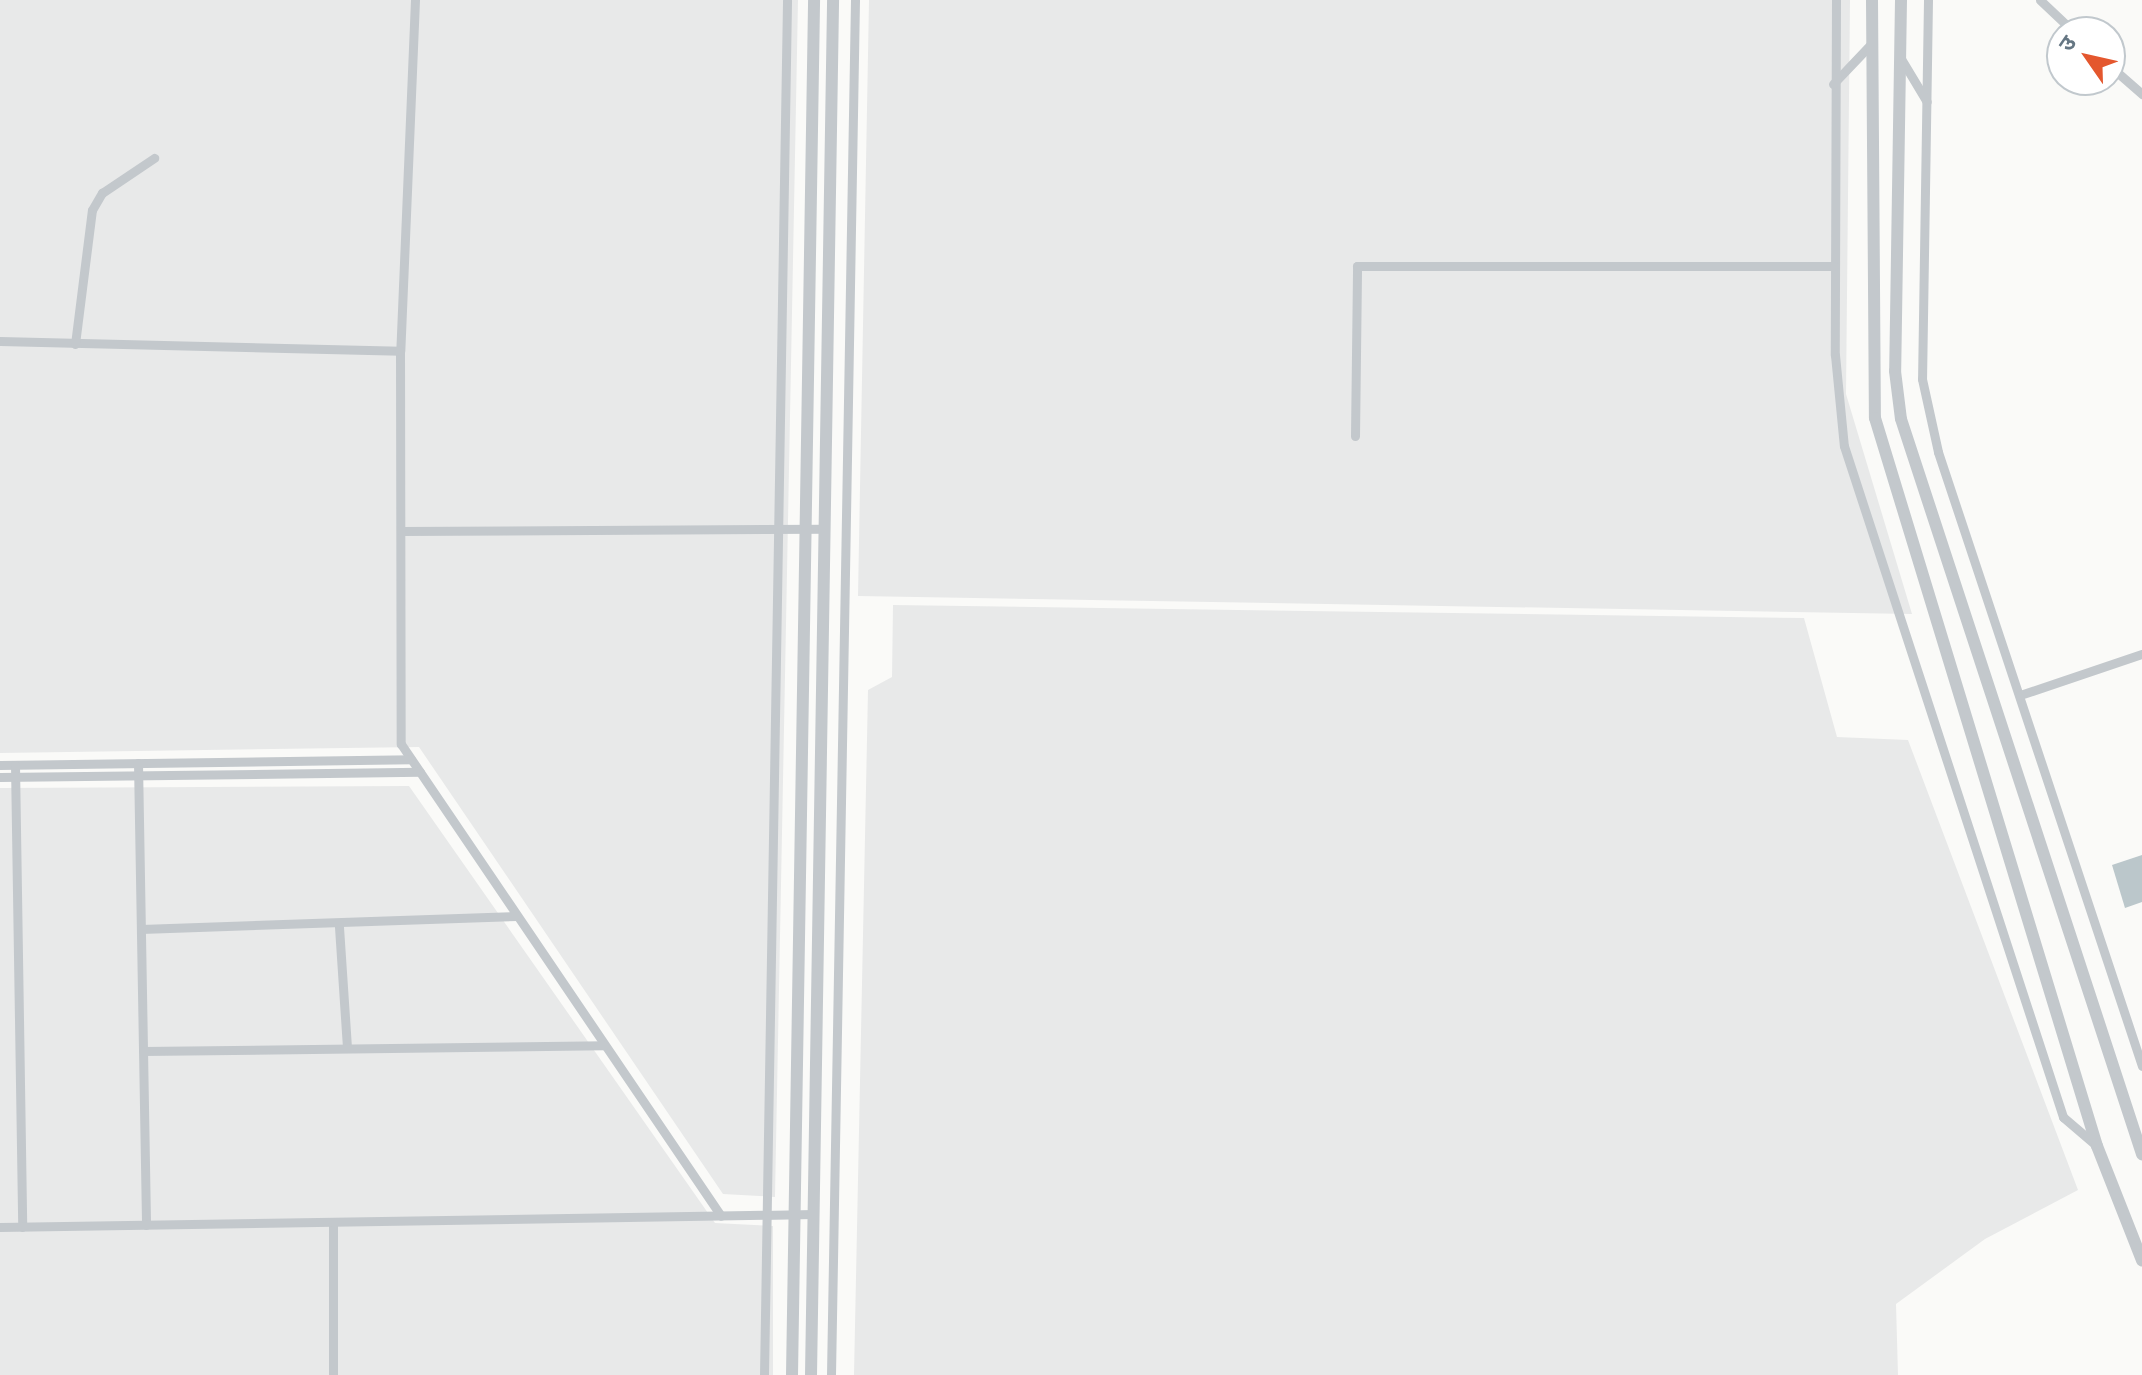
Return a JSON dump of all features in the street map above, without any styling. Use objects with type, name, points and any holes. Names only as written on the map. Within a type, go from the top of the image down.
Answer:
[{"type":"street","points":[[415,0],[400,351],[401,744],[721,1216]]},
{"type":"street","points":[[754,1375],[764,1375],[787,0]]},
{"type":"street","points":[[792,1375],[814,0]]},
{"type":"street","points":[[811,1375],[833,0]]},
{"type":"street","points":[[831,1375],[855,0]]},
{"type":"street","points":[[1836,0],[1834,266],[1839,413],[1866,520],[2063,1117],[2097,1146]]},
{"type":"street","points":[[1872,0],[1875,418],[2097,1146],[2142,1260]]},
{"type":"street","points":[[1901,0],[1895,371],[1901,419],[2142,1154]]},
{"type":"street","points":[[1928,0],[1922,379],[1938,452],[2142,1066]]},
{"type":"street","points":[[2040,0],[2057,16]]},
{"type":"street","points":[[1833,84],[1872,43]]},
{"type":"street","points":[[1900,57],[1928,104]]},
{"type":"street","points":[[2126,80],[2142,94]]},
{"type":"street","points":[[75,344],[92,210],[102,193],[154,158]]},
{"type":"street","points":[[1355,436],[1357,266],[1834,266]]},
{"type":"street","points":[[0,341],[400,351]]},
{"type":"street","points":[[401,531],[825,529]]},
{"type":"street","points":[[2020,695],[2142,654]]},
{"type":"street","points":[[0,765],[411,759]]},
{"type":"street","points":[[138,763],[146,1225]]},
{"type":"street","points":[[15,765],[22,1227]]},
{"type":"street","points":[[0,777],[420,772]]},
{"type":"street","points":[[141,929],[339,927],[517,916]]},
{"type":"street","points":[[339,927],[347,1048]]},
{"type":"street","points":[[143,1051],[604,1045]]},
{"type":"street","points":[[0,1227],[814,1214]]},
{"type":"street","points":[[333,1222],[333,1375]]},
{"type":"shaded area","points":[[0,0],[798,0],[775,1197],[723,1194],[419,747],[0,753]]},
{"type":"shaded area","points":[[869,0],[1850,0],[1846,394],[1912,614],[858,596]]},
{"type":"shaded area","points":[[893,605],[1804,618],[1837,737],[1908,740],[2078,1190],[1985,1239],[1896,1304],[1898,1375],[854,1375],[868,690],[892,677]]},
{"type":"shaded area","points":[[409,786],[715,1223],[773,1226],[773,1375],[0,1375],[0,788]]},
{"type":"shaded area","points":[[2142,855],[2142,902],[2125,908],[2112,865]]}]
